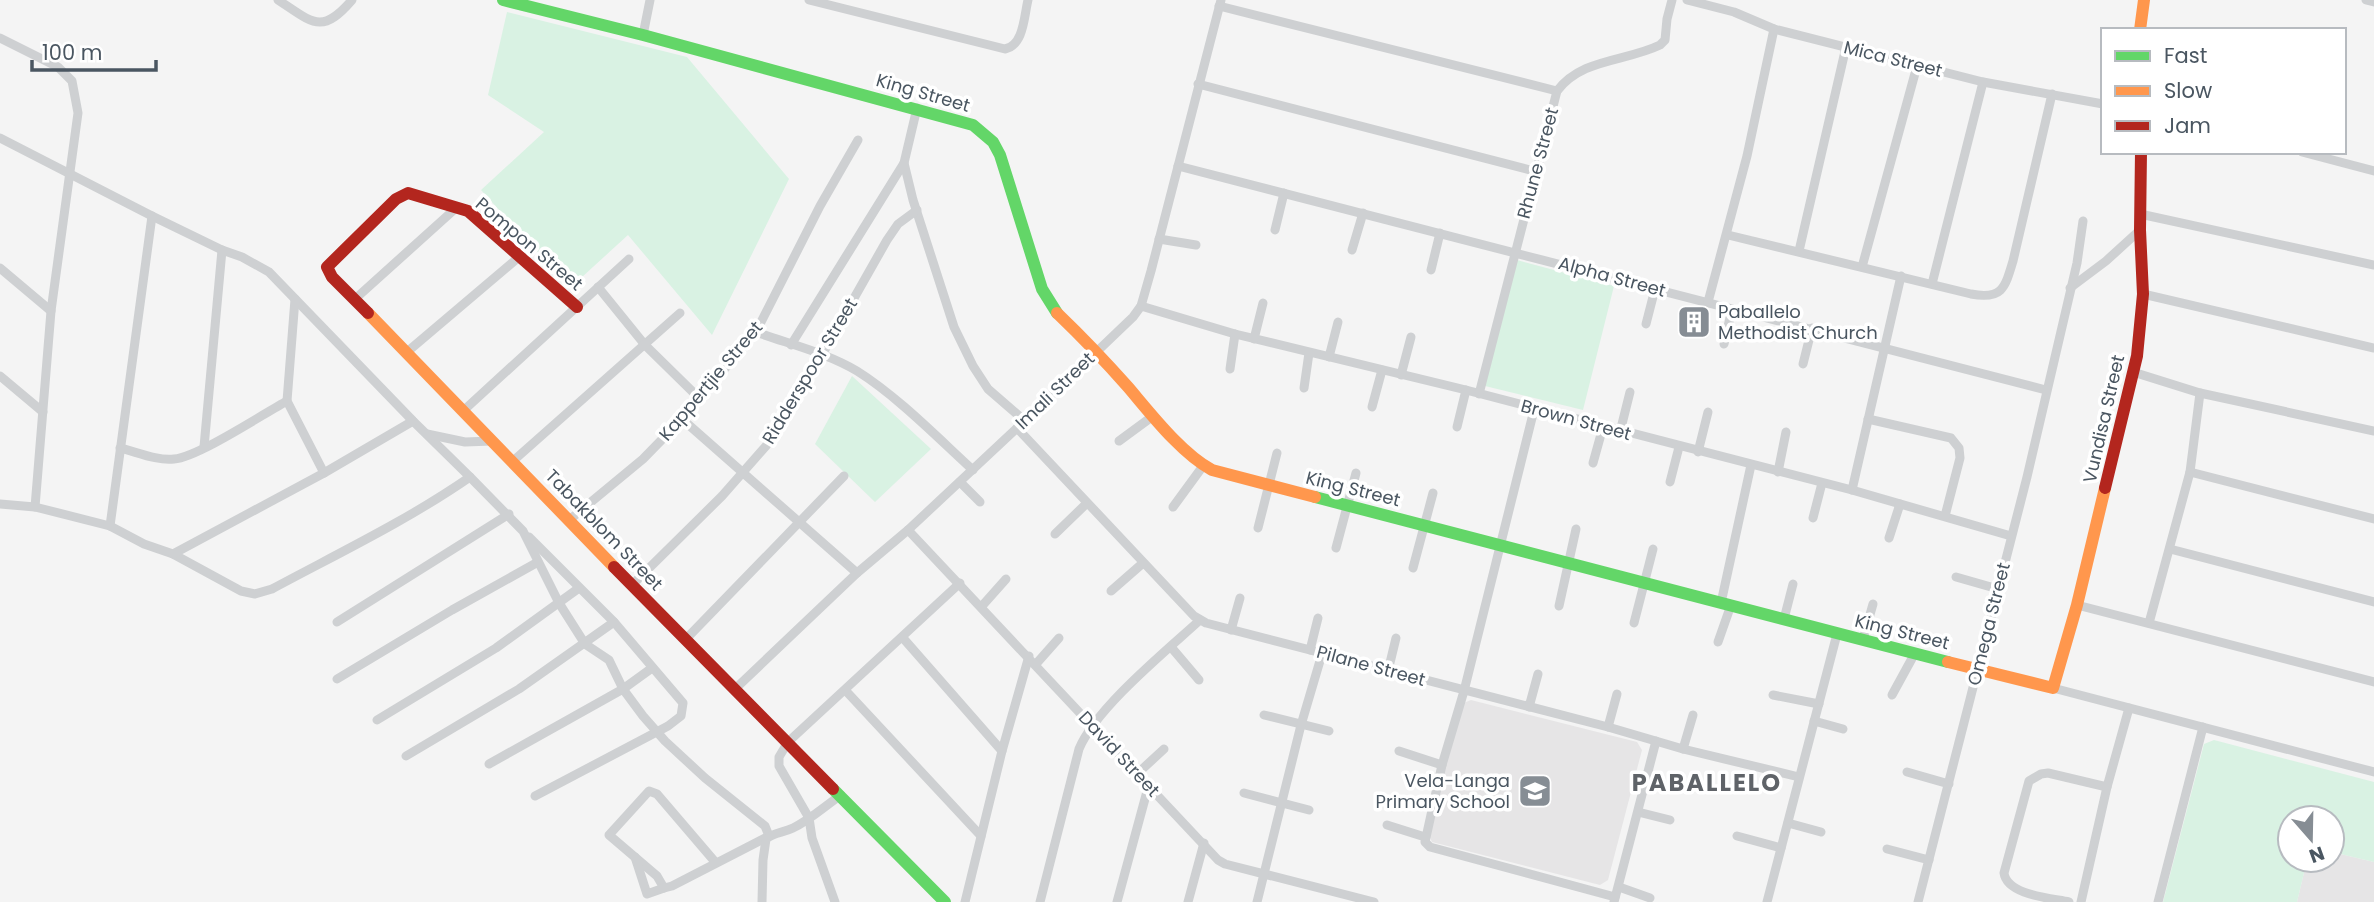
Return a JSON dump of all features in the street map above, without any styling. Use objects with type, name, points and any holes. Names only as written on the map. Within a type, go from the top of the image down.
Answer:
[{"type":"street","points":[[278,0],[319,23],[335,19],[352,0]]},
{"type":"street","name":"King Street","points":[[503,0],[643,35],[973,125],[993,142],[1003,163],[1045,296],[1055,311],[1096,351],[1153,416],[1203,466],[1212,470],[2374,772]]},
{"type":"street","points":[[643,35],[650,0]]},
{"type":"street","points":[[809,0],[1005,49],[1012,47],[1017,41],[1028,0]]},
{"type":"street","name":"Rhune Street","points":[[1479,394],[1556,91],[1575,74],[1595,64],[1660,46],[1665,40],[1672,0]]},
{"type":"street","name":"Mica Street","points":[[1687,0],[1734,12],[1774,29],[1917,66],[1983,82],[2101,104]]},
{"type":"street","points":[[2140,28],[2144,0]]},
{"type":"street","points":[[2366,0],[2374,2]]},
{"type":"street","points":[[1220,3],[1556,91]]},
{"type":"street","name":"Imali Street","points":[[735,689],[1025,421],[1133,317],[1141,306],[1220,3]]},
{"type":"street","points":[[1708,302],[1728,235],[1774,29]]},
{"type":"street","points":[[0,37],[58,67],[72,81],[78,113],[51,311],[35,507]]},
{"type":"street","points":[[1799,251],[1846,47]]},
{"type":"street","points":[[1863,267],[1917,66]]},
{"type":"street","points":[[1932,284],[1983,82]]},
{"type":"street","points":[[1198,84],[1534,171]]},
{"type":"street","points":[[1728,235],[1984,297],[1996,295],[2004,287],[2010,271],[2052,94]]},
{"type":"street","points":[[791,345],[904,163],[917,108]]},
{"type":"street","points":[[0,138],[269,272],[412,421],[509,514],[614,622],[682,703],[681,716],[657,732],[535,796]]},
{"type":"street","name":"Kappertjie Street","points":[[568,521],[643,459],[682,419],[756,332],[820,206],[858,140]]},
{"type":"street","name":"Vundisa Street","points":[[2053,688],[2077,605],[2140,338],[2143,294],[2141,154]]},
{"type":"street","points":[[2310,154],[2374,171]]},
{"type":"street","points":[[904,163],[949,315],[973,366],[988,389],[1025,421]]},
{"type":"street","name":"Alpha Street","points":[[1178,166],[2046,390]]},
{"type":"street","name":"Tabakblom Street","points":[[418,196],[408,193],[396,199],[327,267],[332,277],[513,461],[568,521],[945,902]]},
{"type":"street","points":[[1275,230],[1284,193]]},
{"type":"street","name":"Pompon Street","points":[[418,196],[456,208],[474,217],[577,307]]},
{"type":"street","points":[[355,299],[456,208]]},
{"type":"street","name":"Ridderspoor Street","points":[[632,585],[744,472],[766,446],[822,355],[887,240],[898,224],[917,210]]},
{"type":"street","points":[[1352,250],[1363,214]]},
{"type":"street","points":[[2140,214],[2374,265]]},
{"type":"street","points":[[110,526],[152,216]]},
{"type":"street","name":"Omega Street","points":[[1918,902],[2011,536],[2077,263],[2083,221]]},
{"type":"street","points":[[2070,288],[2106,261],[2140,230]]},
{"type":"street","points":[[1431,270],[1440,233]]},
{"type":"street","points":[[1159,239],[1196,245]]},
{"type":"street","points":[[204,447],[222,250]]},
{"type":"street","points":[[407,352],[520,257]]},
{"type":"street","points":[[463,411],[629,259]]},
{"type":"street","points":[[0,268],[51,311]]},
{"type":"street","points":[[1852,490],[1901,276]]},
{"type":"street","points":[[598,287],[645,345],[699,398]]},
{"type":"street","points":[[1646,324],[1655,289]]},
{"type":"street","points":[[2143,294],[2374,348]]},
{"type":"street","points":[[295,299],[287,401],[324,472]]},
{"type":"street","points":[[1254,338],[1263,303]]},
{"type":"street","name":"Brown Street","points":[[1141,306],[1235,334],[1466,390],[1534,410],[1852,490],[2011,536]]},
{"type":"street","points":[[1724,344],[1732,309]]},
{"type":"street","points":[[513,461],[680,313]]},
{"type":"street","points":[[1329,357],[1338,322]]},
{"type":"street","points":[[1803,364],[1812,328]]},
{"type":"street","points":[[756,332],[822,355],[866,377],[973,470]]},
{"type":"street","points":[[1230,369],[1235,334]]},
{"type":"street","points":[[1401,374],[1411,337]]},
{"type":"street","points":[[1304,388],[1309,353]]},
{"type":"street","points":[[1372,407],[1382,370]]},
{"type":"street","points":[[2133,372],[2200,393],[2374,431]]},
{"type":"street","points":[[0,376],[43,412]]},
{"type":"street","points":[[1457,427],[1466,390]]},
{"type":"street","points":[[1620,432],[1630,392]]},
{"type":"street","points":[[2149,623],[2190,472],[2200,393]]},
{"type":"street","points":[[120,448],[172,459],[184,457],[287,401]]},
{"type":"street","points":[[1534,410],[1464,691],[1442,765],[1425,837],[1426,844],[1430,848],[1615,900],[1656,741]]},
{"type":"street","points":[[1698,452],[1708,412]]},
{"type":"street","points":[[1119,441],[1153,416]]},
{"type":"street","points":[[682,419],[858,573]]},
{"type":"street","points":[[1868,419],[1951,438],[1957,444],[1960,458],[1945,516]]},
{"type":"street","points":[[173,554],[412,421]]},
{"type":"street","points":[[1593,463],[1602,427]]},
{"type":"street","name":"Pilane Street","points":[[1017,428],[1086,504],[1200,620],[1683,749],[1799,777]]},
{"type":"street","points":[[1778,472],[1786,432]]},
{"type":"street","points":[[425,434],[465,442],[492,441]]},
{"type":"street","points":[[1671,482],[1679,447]]},
{"type":"street","points":[[1258,528],[1277,453]]},
{"type":"street","points":[[1173,507],[1203,466]]},
{"type":"street","points":[[1718,642],[1751,466]]},
{"type":"street","points":[[2190,472],[2374,519]]},
{"type":"street","points":[[1336,548],[1356,473]]},
{"type":"street","points":[[686,639],[844,476]]},
{"type":"street","points":[[0,504],[35,507],[110,526],[137,541],[173,554],[242,591],[255,594],[263,593],[392,525],[470,477]]},
{"type":"street","points":[[960,482],[980,502]]},
{"type":"street","points":[[1813,518],[1822,483]]},
{"type":"street","points":[[1413,568],[1433,493]]},
{"type":"street","points":[[1055,534],[1086,504]]},
{"type":"street","points":[[1889,538],[1900,504]]},
{"type":"street","points":[[337,622],[509,514]]},
{"type":"street","points":[[1559,606],[1576,529]]},
{"type":"street","name":"David Street","points":[[908,530],[1225,864],[1334,897],[1374,902]]},
{"type":"street","points":[[523,531],[559,603],[584,644],[609,660],[623,689],[657,732],[705,778],[765,826],[769,836],[764,847],[762,902]]},
{"type":"street","points":[[1634,624],[1653,549]]},
{"type":"street","points":[[2170,550],[2374,602]]},
{"type":"street","points":[[337,679],[538,562]]},
{"type":"street","points":[[1111,591],[1143,563]]},
{"type":"street","points":[[1956,577],[1998,589]]},
{"type":"street","points":[[982,606],[1006,579]]},
{"type":"street","points":[[835,902],[812,838],[809,818],[779,766],[779,757],[788,743],[960,583]]},
{"type":"street","points":[[1784,619],[1793,584]]},
{"type":"street","points":[[377,720],[496,648],[579,588]]},
{"type":"street","points":[[1231,630],[1240,598]]},
{"type":"street","points":[[1863,639],[1873,604]]},
{"type":"street","points":[[2077,605],[2374,682]]},
{"type":"street","points":[[1310,650],[1318,618]]},
{"type":"street","points":[[1040,902],[1079,749],[1091,725],[1200,620]]},
{"type":"street","points":[[406,756],[519,689],[614,622]]},
{"type":"street","points":[[1767,902],[1837,634]]},
{"type":"street","points":[[903,638],[1002,751]]},
{"type":"street","points":[[965,902],[1002,751],[1032,660],[1059,638]]},
{"type":"street","points":[[1388,671],[1396,638]]},
{"type":"street","points":[[1171,647],[1199,680]]},
{"type":"street","points":[[1892,695],[1915,653]]},
{"type":"street","points":[[1258,902],[1321,654]]},
{"type":"street","points":[[489,764],[623,689],[652,668]]},
{"type":"street","points":[[1529,707],[1538,674]]},
{"type":"street","points":[[846,691],[981,836]]},
{"type":"street","points":[[1608,727],[1617,694]]},
{"type":"street","points":[[1773,695],[1819,704]]},
{"type":"street","points":[[2081,902],[2106,787],[2129,708]]},
{"type":"street","points":[[1264,715],[1329,731]]},
{"type":"street","points":[[1683,749],[1693,715]]},
{"type":"street","points":[[1814,721],[1843,729]]},
{"type":"street","points":[[2158,902],[2203,727]]},
{"type":"street","points":[[1138,773],[1164,749]]},
{"type":"street","points":[[1399,751],[1442,765]]},
{"type":"street","points":[[1907,772],[1949,784]]},
{"type":"street","points":[[2069,902],[2013,888],[2005,879],[2014,831],[2029,781],[2041,774],[2048,774],[2106,787]]},
{"type":"street","points":[[1117,902],[1149,785]]},
{"type":"street","points":[[664,888],[657,876],[609,835],[649,791],[657,794],[716,863]]},
{"type":"street","points":[[1244,793],[1309,810]]},
{"type":"street","points":[[634,854],[648,894],[769,836],[791,829],[841,795]]},
{"type":"street","points":[[1638,812],[1670,820]]},
{"type":"street","points":[[1788,823],[1821,832]]},
{"type":"street","points":[[1387,825],[1425,837]]},
{"type":"street","points":[[1737,836],[1781,848]]},
{"type":"street","points":[[1188,902],[1203,843]]},
{"type":"street","points":[[1887,849],[1929,860]]},
{"type":"street","points":[[1619,887],[1650,898]]},
{"type":"shaded area","name":"Vela-Langa Primary School","points":[[1471,700],[1637,742],[1642,750],[1608,880],[1600,885],[1432,842],[1428,833],[1461,704]]},
{"type":"shaded area","points":[[2346,855],[2374,862],[2374,902],[2297,902],[2304,874],[2346,874]]},
{"type":"green space","points":[[507,12],[687,57],[789,179],[712,335],[628,235],[570,288],[481,190],[544,132],[488,95]]},
{"type":"green space","points":[[1517,260],[1614,286],[1583,410],[1485,386]]},
{"type":"green space","points":[[852,376],[931,449],[875,502],[815,444]]},
{"type":"green space","points":[[2214,740],[2374,782],[2374,862],[2346,855],[2346,804],[2276,804],[2276,874],[2304,874],[2297,902],[2163,902],[2204,744]]},
{"type":"traffic: fast","points":[[503,0],[643,35],[973,125],[993,142],[1000,155],[1042,289],[1057,313]]},
{"type":"traffic: fast","points":[[1315,497],[1948,662]]},
{"type":"traffic: fast","points":[[833,789],[945,902]]},
{"type":"traffic: slow","points":[[2140,28],[2144,0]]},
{"type":"traffic: slow","points":[[368,313],[614,567]]},
{"type":"traffic: slow","points":[[1057,313],[1111,368],[1167,432],[1200,463],[1212,470],[1315,497]]},
{"type":"traffic: slow","points":[[1948,662],[2053,688],[2077,605],[2105,488]]},
{"type":"traffic: jam","points":[[2105,488],[2137,356],[2143,294],[2141,154]]},
{"type":"traffic: jam","points":[[368,313],[332,277],[327,267],[396,199],[408,193],[468,211],[577,307]]},
{"type":"traffic: jam","points":[[614,567],[833,789]]},
{"type":"place","name":"Paballelo Methodist Church","points":[[1694,322]]},
{"type":"place","name":"Vela-Langa Primary School","points":[[1535,791]]},
{"type":"district","name":"PABALLELO","points":[[1707,783]]}]
